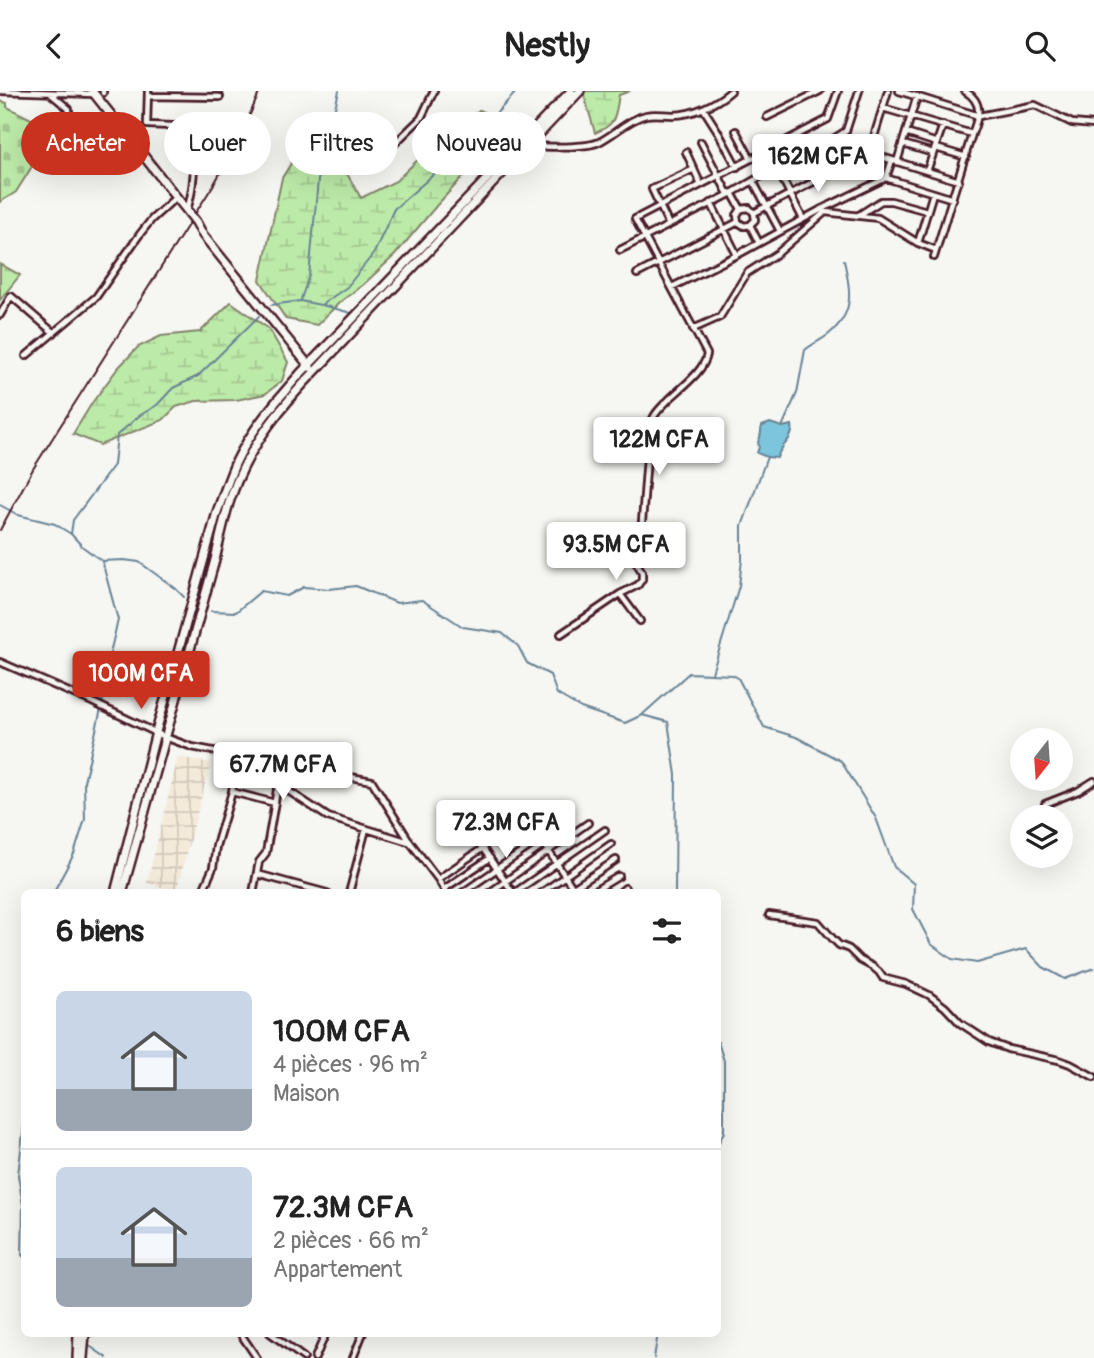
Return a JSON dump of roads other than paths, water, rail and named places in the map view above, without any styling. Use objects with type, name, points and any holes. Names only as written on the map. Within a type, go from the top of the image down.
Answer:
[{"type":"main road","points":[[123,889],[232,496],[257,443],[311,369],[571,91]]},
{"type":"main road","points":[[546,127],[580,91]]},
{"type":"main road","points":[[93,92],[311,369]]},
{"type":"main road","points":[[116,889],[217,512],[233,467],[266,413],[500,175]]},
{"type":"main road","points":[[77,1358],[78,1337]]},
{"type":"main road","points":[[83,1358],[85,1337]]},
{"type":"street","points":[[0,91],[93,92]]},
{"type":"street","points":[[398,140],[421,118],[434,91]]},
{"type":"street","points":[[546,147],[597,143],[642,116],[655,113],[690,113],[732,91]]},
{"type":"street","points":[[805,91],[808,97]]},
{"type":"street","points":[[768,117],[820,91]]},
{"type":"street","points":[[561,634],[638,585],[642,579],[642,572],[635,560],[642,522],[649,431],[653,417],[668,399],[694,376],[705,363],[707,355],[635,219],[828,119],[838,91]]},
{"type":"street","points":[[620,250],[846,131],[859,91]]},
{"type":"street","points":[[869,153],[888,91]]},
{"type":"street","points":[[899,91],[979,116],[1035,105],[1072,123],[1094,125]]},
{"type":"street","points":[[933,257],[979,116],[978,105],[965,91]]},
{"type":"street","points":[[51,93],[69,109],[69,112]]},
{"type":"street","points":[[164,126],[147,125],[148,94],[201,94],[220,97]]},
{"type":"street","points":[[672,288],[886,178],[902,144],[917,96]]},
{"type":"street","points":[[703,107],[737,167]]},
{"type":"street","points":[[883,108],[972,134]]},
{"type":"street","points":[[927,171],[943,125]]},
{"type":"street","points":[[736,131],[751,159]]},
{"type":"street","points":[[906,133],[935,148]]},
{"type":"street","points":[[701,142],[727,192],[732,193],[741,209]]},
{"type":"street","points":[[902,144],[935,148],[966,157]]},
{"type":"street","points":[[768,151],[803,219]]},
{"type":"street","points":[[686,152],[701,185]]},
{"type":"street","points":[[754,213],[869,153],[959,181]]},
{"type":"street","points":[[669,225],[652,189],[694,169]]},
{"type":"street","points":[[188,212],[194,175]]},
{"type":"street","points":[[886,178],[953,199]]},
{"type":"street","points":[[753,181],[780,231]]},
{"type":"street","points":[[918,243],[933,193]]},
{"type":"street","points":[[26,356],[96,297],[140,234],[175,198]]},
{"type":"street","points":[[859,215],[881,201],[928,211]]},
{"type":"street","points":[[711,203],[737,255]]},
{"type":"street","points":[[749,208],[754,213],[755,220],[750,225],[744,226],[738,222],[737,215],[741,209],[749,208]]},
{"type":"street","points":[[693,329],[720,317],[747,272],[778,253],[824,211],[878,218],[918,243],[936,250]]},
{"type":"street","points":[[637,274],[738,222]]},
{"type":"street","points":[[750,225],[759,243]]},
{"type":"street","points":[[0,315],[11,296],[54,333]]},
{"type":"street","points":[[620,594],[640,621]]},
{"type":"street","points":[[0,662],[164,737],[192,747],[372,781],[410,842],[444,889]]},
{"type":"street","points":[[205,889],[213,868],[235,772],[222,752]]},
{"type":"street","points":[[266,761],[278,783],[328,817],[410,842]]},
{"type":"street","points":[[1045,804],[1078,791],[1094,781]]},
{"type":"street","points":[[254,889],[259,862],[266,853],[278,783]]},
{"type":"street","points":[[232,792],[275,803]]},
{"type":"street","points":[[518,815],[574,889]]},
{"type":"street","points":[[503,820],[525,849]]},
{"type":"street","points":[[468,889],[567,821]]},
{"type":"street","points":[[494,889],[588,823]]},
{"type":"street","points":[[350,889],[366,829]]},
{"type":"street","points":[[520,889],[605,830]]},
{"type":"street","points":[[478,841],[511,889]]},
{"type":"street","points":[[547,889],[611,844]]},
{"type":"street","points":[[438,879],[483,848]]},
{"type":"street","points":[[448,889],[490,858]]},
{"type":"street","points":[[576,889],[616,860]]},
{"type":"street","points":[[257,874],[312,889]]},
{"type":"street","points":[[598,889],[618,876]]},
{"type":"street","points":[[769,915],[818,922],[833,939],[873,967],[883,978],[906,984],[929,995],[960,1023],[989,1042],[999,1047],[1059,1060],[1094,1077]]},
{"type":"street","points":[[243,1337],[257,1358]]},
{"type":"street","points":[[275,1337],[304,1358]]},
{"type":"street","points":[[315,1358],[324,1337]]},
{"type":"street","points":[[353,1358],[361,1337]]},
{"type":"water","points":[[770,423],[782,427],[792,425],[791,434],[777,458],[757,453],[762,426]]},
{"type":"waterway","points":[[301,299],[309,276],[318,180],[339,91]]},
{"type":"waterway","points":[[271,305],[300,301],[321,305],[347,287],[374,253],[394,209],[464,148],[517,91]]},
{"type":"waterway","points":[[595,91],[600,91]]},
{"type":"waterway","points":[[782,427],[797,393],[805,350],[838,326],[847,309],[849,291],[844,260]]},
{"type":"waterway","points":[[322,305],[351,313]]},
{"type":"waterway","points":[[71,534],[73,520],[114,465],[117,435],[157,405],[173,388],[198,376],[259,316]]},
{"type":"waterway","points":[[712,673],[739,586],[742,526],[767,457]]},
{"type":"waterway","points":[[0,505],[18,515],[55,524],[102,561],[139,562],[184,597]]},
{"type":"waterway","points":[[55,889],[74,854],[85,819],[84,782],[118,620],[102,561]]},
{"type":"waterway","points":[[211,611],[236,612],[261,591],[287,596],[304,587],[329,589],[356,586],[397,603],[422,600],[463,627],[502,633],[518,646],[527,663],[550,675],[557,694],[581,708],[625,723],[642,715],[689,673],[733,675],[738,678],[764,727],[796,737],[841,761],[876,818],[894,867],[914,884],[913,909],[931,944],[952,959],[977,963],[1026,949],[1043,967],[1065,979],[1094,968]]},
{"type":"waterway","points":[[642,715],[668,722],[676,775],[675,889]]},
{"type":"waterway","points":[[721,1052],[724,1061],[724,1132],[721,1138]]},
{"type":"waterway","points":[[21,1150],[18,1175],[21,1193]]},
{"type":"waterway","points":[[654,1358],[657,1337]]},
{"type":"waterway","points":[[88,1345],[107,1358]]},
{"type":"railway","points":[[0,530],[33,469],[214,184],[238,142],[260,91]]}]
